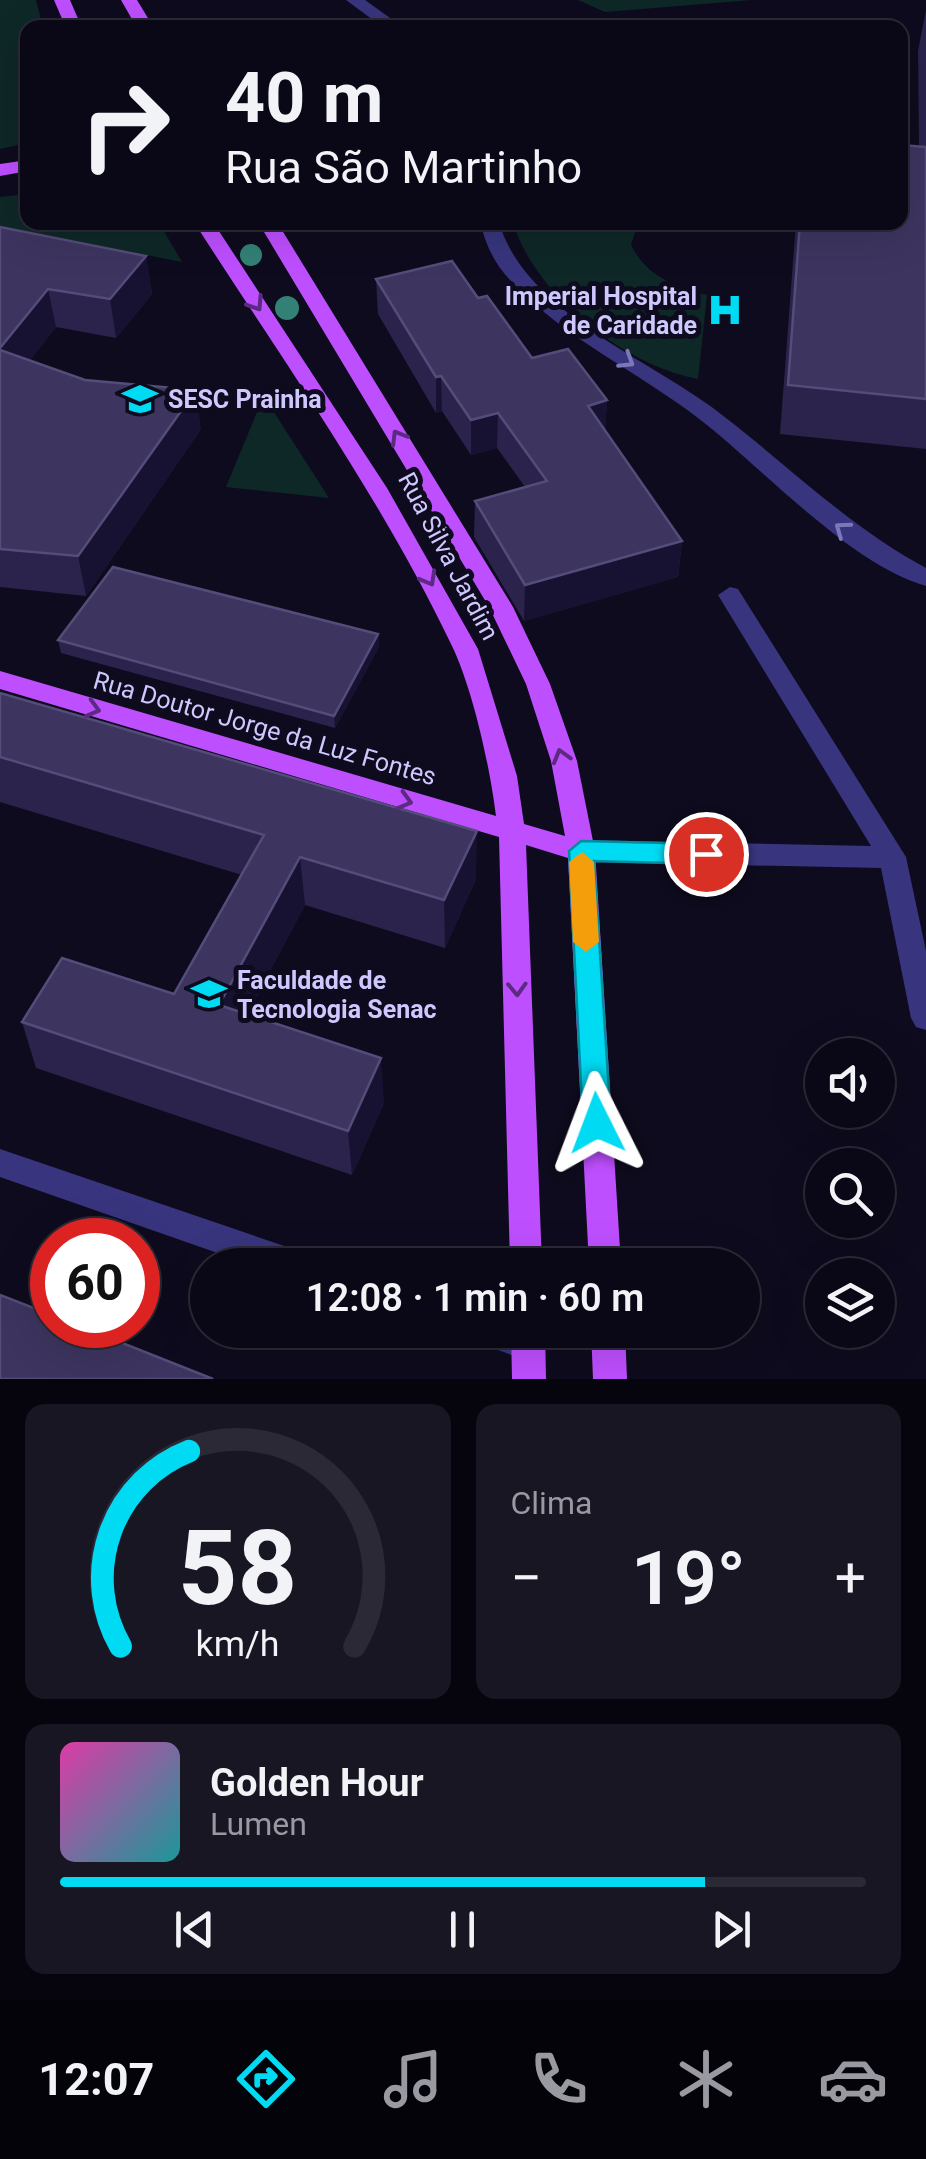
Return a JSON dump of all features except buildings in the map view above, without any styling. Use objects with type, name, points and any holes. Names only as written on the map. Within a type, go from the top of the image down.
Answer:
[{"type":"main road","name":"Rua Silva Jardim","points":[[208,230],[376,488],[466,650],[504,776],[512,833],[525,1248]]},
{"type":"main road","name":"Rua Silva Jardim","points":[[272,230],[502,607],[538,684],[564,761],[581,851],[604,1248]]},
{"type":"main road","name":"Rua Doutor Jorge da Luz Fontes","points":[[0,680],[581,851]]},
{"type":"main road","points":[[609,1348],[610,1379]]},
{"type":"street","points":[[354,0],[384,20]]},
{"type":"street","points":[[491,230],[498,255],[527,286],[597,342],[708,416],[839,528],[926,578]]},
{"type":"street","points":[[730,595],[892,857],[926,1018]]},
{"type":"street","points":[[581,851],[892,857]]},
{"type":"street","points":[[0,1163],[247,1248]]},
{"type":"green space","points":[[0,0],[36,0],[41,20],[20,20],[20,145],[0,149]]},
{"type":"green space","points":[[578,0],[752,0],[605,12]]},
{"type":"green space","points":[[20,195],[20,230],[0,226],[0,197]]},
{"type":"green space","points":[[20,230],[163,230],[182,262]]},
{"type":"green space","points":[[516,230],[636,230],[631,245],[653,273],[707,295],[698,379],[641,359],[586,323],[541,276]]},
{"type":"green space","points":[[270,406],[329,498],[226,487],[257,412]]},
{"type":"slow traffic","points":[[582,862],[586,942]]},
{"type":"place","name":"Imperial Hospital de Caridade","points":[[725,310]]},
{"type":"place","name":"SESC Prainha","points":[[140,399]]},
{"type":"place","name":"Faculdade de Tecnologia Senac","points":[[209,994]]},
{"type":"route","points":[[597,1123],[581,851],[706,854]]}]
